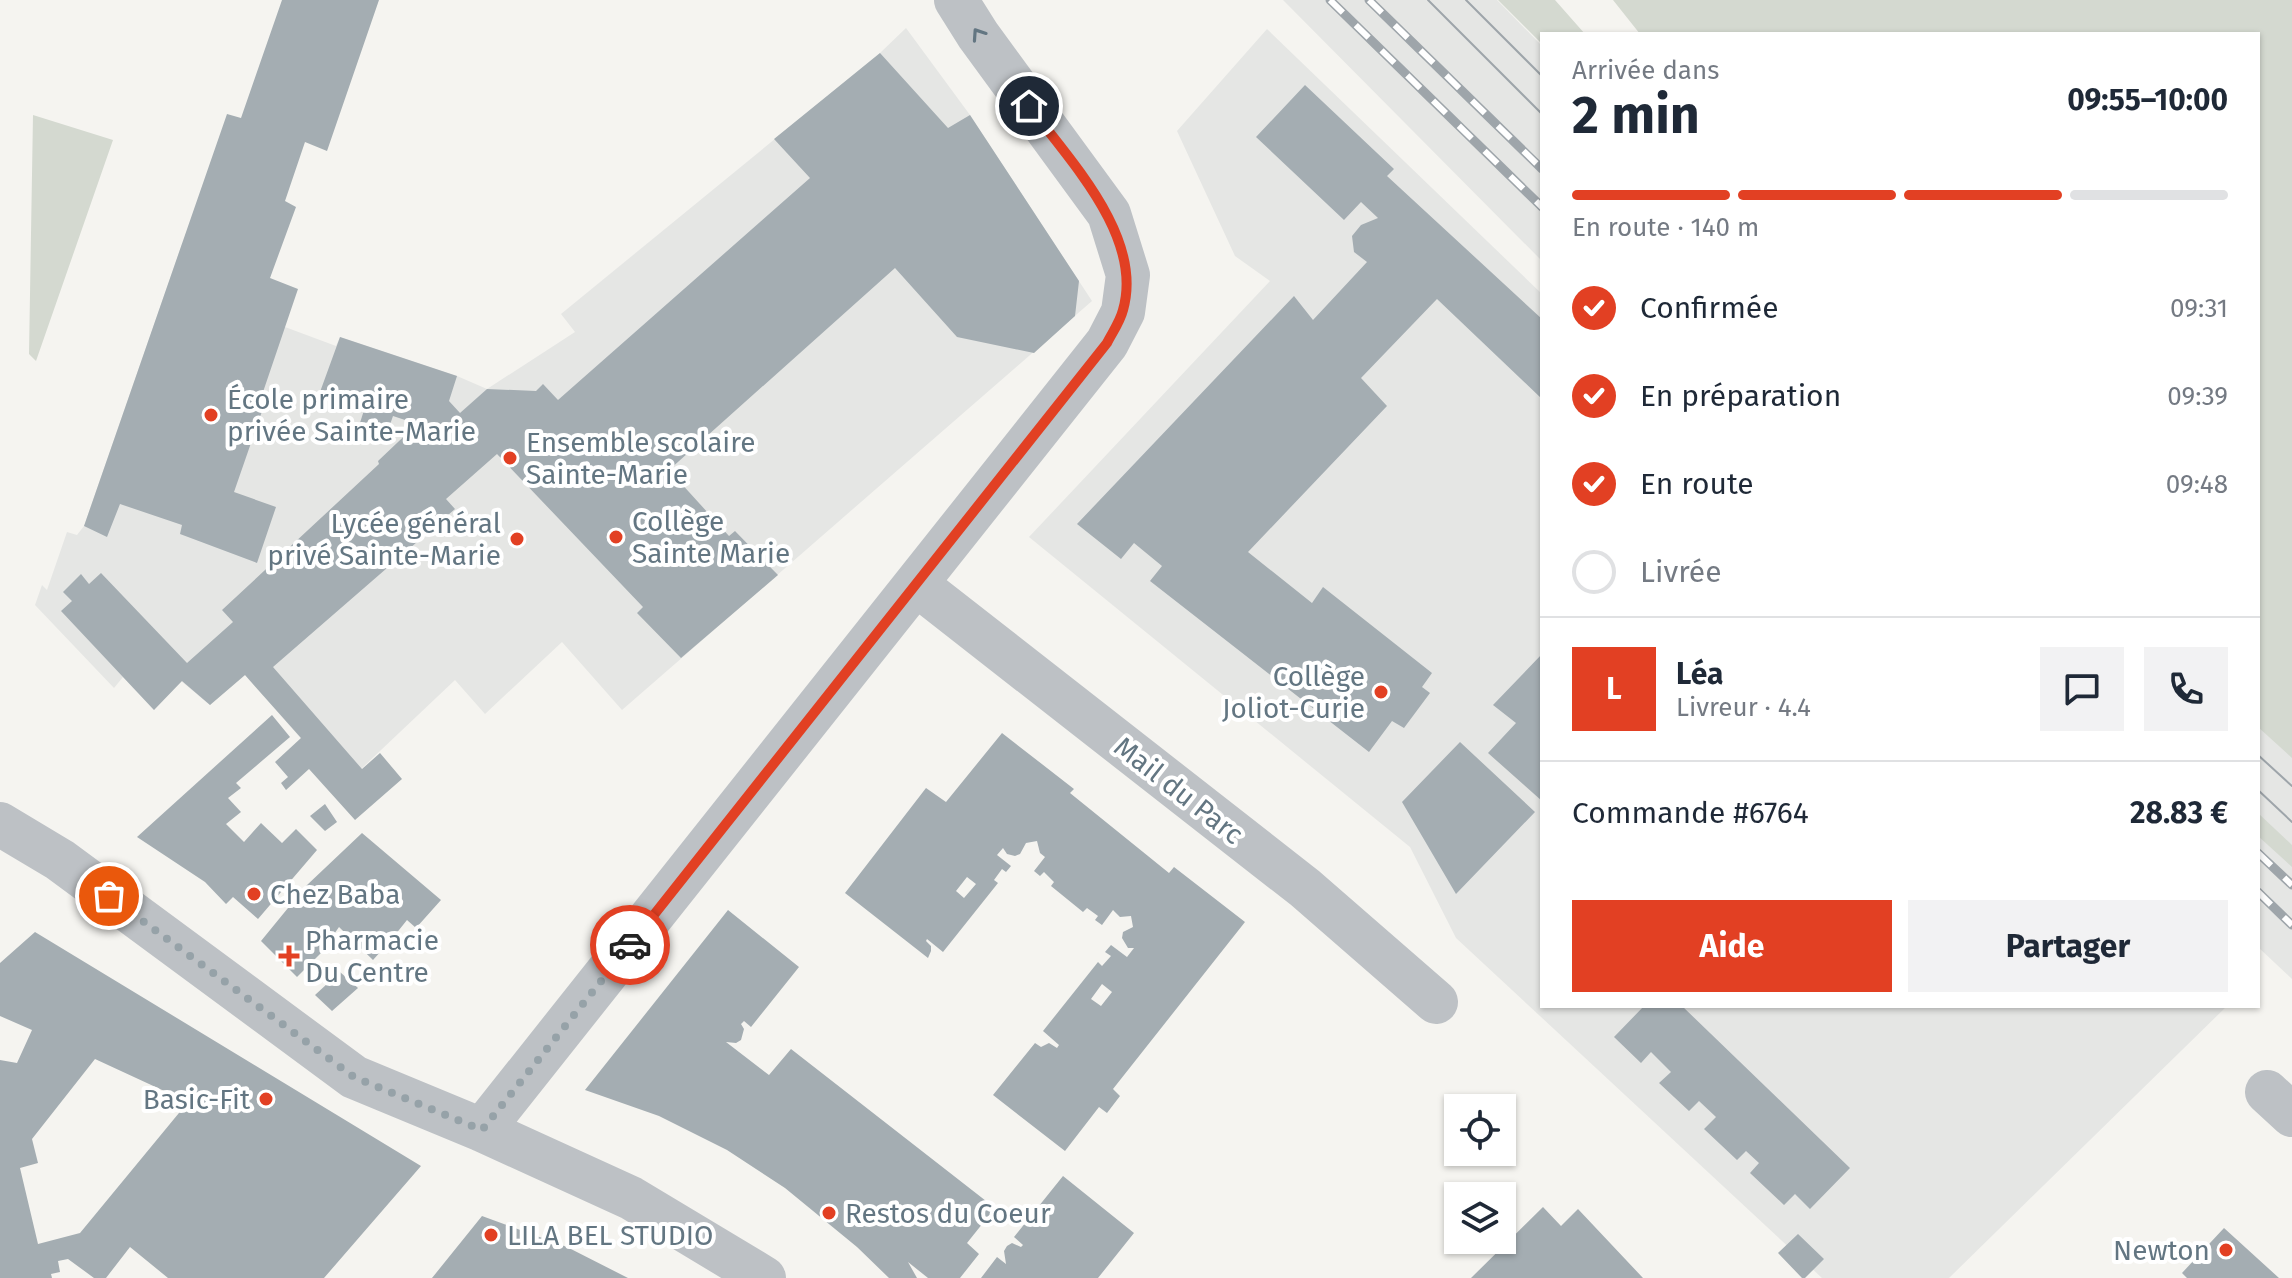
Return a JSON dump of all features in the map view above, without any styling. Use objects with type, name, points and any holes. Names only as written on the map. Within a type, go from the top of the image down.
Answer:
[{"type":"street","points":[[482,1130],[1107,343],[1123,312],[1128,275],[1109,214],[978,35],[956,0]]},
{"type":"street","name":"Mail du Parc","points":[[916,584],[1305,888],[1436,1002]]},
{"type":"street","points":[[0,824],[60,860],[354,1077],[482,1130],[631,1198],[764,1278]]},
{"type":"shaded area","points":[[1283,0],[1497,0],[1540,44],[1540,259]]},
{"type":"shaded area","points":[[1498,0],[1555,0],[1583,32],[1540,32],[1540,42]]},
{"type":"shaded area","points":[[1613,0],[2292,0],[2292,758],[2260,729],[2260,32],[1638,32]]},
{"type":"shaded area","name":"Ensemble scolaire Sainte-Marie","points":[[906,28],[970,115],[1092,301],[622,710],[562,642],[485,714],[455,680],[343,786],[245,675],[210,705],[181,681],[154,710],[123,677],[114,688],[35,605],[42,585],[47,590],[67,532],[77,535],[84,526],[182,244],[272,271],[270,278],[285,327],[336,346],[340,337],[487,389],[575,332],[561,314],[880,53]]},
{"type":"shaded area","name":"Collège Joliot-Curie","points":[[1267,29],[1540,292],[1540,1008],[2225,1008],[1949,1278],[1822,1278],[1456,938],[1410,847],[1029,537],[1270,281],[1235,256],[1177,131]]},
{"type":"shaded area","points":[[33,115],[113,140],[36,361],[29,354]]},
{"type":"shaded area","points":[[2260,723],[2292,752],[2292,979],[2260,949]]},
{"type":"shaded area","points":[[2260,815],[2292,845],[2292,867],[2260,838]]},
{"type":"building","points":[[282,0],[379,0],[327,151],[305,142],[285,201],[296,207],[270,278],[298,289],[263,392],[268,394],[234,492],[276,507],[257,563],[180,534],[182,525],[120,504],[107,537],[84,526],[227,114],[241,118]]},
{"type":"building","points":[[880,53],[948,128],[970,115],[1079,281],[1075,316],[1034,353],[957,337],[895,268],[669,470],[729,536],[735,531],[778,575],[681,658],[637,613],[643,607],[497,454],[446,499],[455,509],[273,667],[362,769],[380,753],[402,779],[355,820],[309,769],[286,790],[281,783],[288,777],[275,762],[301,738],[245,675],[210,705],[182,681],[154,710],[61,611],[72,601],[63,592],[81,574],[89,584],[101,573],[187,663],[233,622],[222,610],[379,464],[378,461],[417,424],[393,416],[386,436],[359,426],[365,407],[320,392],[340,337],[457,376],[449,401],[460,413],[487,389],[536,391],[543,384],[558,400],[810,178],[774,139]]},
{"type":"building","points":[[1305,85],[1394,169],[1387,176],[1540,317],[1540,397],[1437,299],[1361,378],[1387,406],[1248,552],[1312,603],[1323,587],[1432,673],[1422,687],[1430,693],[1404,728],[1392,721],[1369,752],[1150,581],[1162,566],[1134,543],[1121,559],[1077,524],[1294,296],[1313,320],[1367,262],[1354,252],[1352,236],[1361,225],[1378,218],[1361,202],[1344,220],[1256,137]]},
{"type":"building","points":[[1540,656],[1540,799],[1488,753],[1516,723],[1493,705]]},
{"type":"building","points":[[272,715],[290,737],[236,783],[241,788],[228,798],[241,812],[226,824],[244,842],[261,823],[282,843],[296,829],[317,850],[258,919],[233,897],[226,904],[205,882],[137,837]]},
{"type":"building","points":[[1002,733],[1074,789],[1070,793],[1169,873],[1174,867],[1245,922],[1113,1089],[1120,1096],[1107,1113],[1099,1107],[1065,1151],[993,1095],[1035,1043],[1041,1047],[1049,1043],[1057,1048],[1059,1045],[1043,1031],[1098,962],[1102,966],[1111,956],[1105,952],[1111,945],[1127,957],[1134,948],[1128,948],[1122,938],[1123,932],[1133,927],[1131,916],[1120,917],[1113,910],[1102,925],[1095,920],[1098,916],[1087,908],[1083,912],[1051,886],[1054,882],[1044,872],[1040,876],[1034,871],[1045,857],[1040,853],[1037,841],[1026,843],[1020,854],[1007,854],[1003,848],[997,855],[1011,866],[1006,872],[1002,869],[994,880],[998,883],[943,952],[927,939],[931,946],[928,958],[845,893],[926,788],[946,802]],"holes":[[[967,877],[976,884],[964,898],[956,891]],[[1102,984],[1112,992],[1101,1006],[1091,999]]]},
{"type":"building","points":[[1460,742],[1535,812],[1456,894],[1402,802]]},
{"type":"building","points":[[325,804],[337,822],[325,831],[310,816]]},
{"type":"building","points":[[362,833],[441,900],[416,928],[407,920],[395,935],[401,940],[396,945],[391,940],[373,960],[339,927],[321,953],[297,977],[261,941],[306,886]]},
{"type":"building","points":[[728,910],[799,967],[751,1027],[744,1021],[741,1024],[744,1029],[741,1040],[726,1042],[769,1075],[791,1049],[995,1208],[967,1243],[979,1254],[960,1278],[928,1278],[908,1262],[917,1278],[889,1278],[857,1247],[785,1188],[727,1150],[659,1116],[585,1090]]},
{"type":"building","points":[[35,932],[421,1166],[324,1278],[168,1278],[130,1247],[106,1278],[94,1278],[68,1259],[58,1261],[60,1272],[51,1274],[52,1278],[0,1278],[0,1060],[17,1063],[32,1030],[0,1016],[0,963]],"holes":[[[95,1059],[188,1102],[80,1233],[38,1244],[20,1168],[38,1163],[32,1139]]]},
{"type":"building","points":[[340,972],[358,988],[332,1011],[315,995]]},
{"type":"building","points":[[1642,1008],[1684,1008],[1850,1168],[1810,1209],[1795,1194],[1784,1205],[1750,1173],[1759,1163],[1746,1151],[1737,1160],[1704,1129],[1716,1117],[1699,1101],[1689,1111],[1659,1083],[1671,1072],[1651,1052],[1641,1063],[1614,1037]]},
{"type":"building","points":[[1063,1176],[1134,1233],[1098,1278],[981,1278],[997,1257],[1006,1264],[1004,1251],[1007,1246],[1012,1243],[1023,1245],[1014,1237]]},
{"type":"building","points":[[1543,1207],[1561,1226],[1578,1209],[1643,1278],[1471,1278],[1495,1254],[1516,1254],[1516,1234]]},
{"type":"building","points":[[482,1216],[567,1247],[628,1278],[432,1278]]},
{"type":"building","name":"Newton","points":[[2224,1228],[2279,1278],[2187,1278],[2182,1273]]},
{"type":"building","points":[[1798,1234],[1824,1259],[1805,1278],[1778,1253]]},
{"type":"tram line","points":[[1428,0],[1540,112]]},
{"type":"tram line","points":[[1466,0],[1540,74]]},
{"type":"tram line","points":[[2260,757],[2292,786]]},
{"type":"tram line","points":[[2260,792],[2292,822]]},
{"type":"railway","points":[[1330,0],[1540,205]]},
{"type":"railway","points":[[1369,0],[1540,167]]},
{"type":"railway","points":[[2260,855],[2292,885]]},
{"type":"railway","points":[[2260,894],[2292,925]]},
{"type":"way so far","points":[[109,896],[354,1077],[482,1130],[630,945]]},
{"type":"place","name":"École primaire privée Sainte-Marie","points":[[211,415]]},
{"type":"place","name":"Ensemble scolaire Sainte-Marie","points":[[510,458]]},
{"type":"place","name":"Collège Sainte Marie","points":[[616,537]]},
{"type":"place","name":"Lycée général privé Sainte-Marie","points":[[517,539]]},
{"type":"place","name":"Collège Joliot-Curie","points":[[1381,692]]},
{"type":"place","name":"Chez Baba","points":[[254,894]]},
{"type":"place","name":"Pharmacie Du Centre","points":[[289,956]]},
{"type":"place","name":"Basic-Fit","points":[[266,1099]]},
{"type":"place","name":"Restos du Coeur","points":[[829,1213]]},
{"type":"place","name":"LILA BEL STUDIO","points":[[491,1235]]},
{"type":"place","name":"Newton","points":[[2226,1250]]},
{"type":"route","points":[[630,945],[1107,343],[1123,312],[1128,275],[1109,214],[1029,106]]}]
